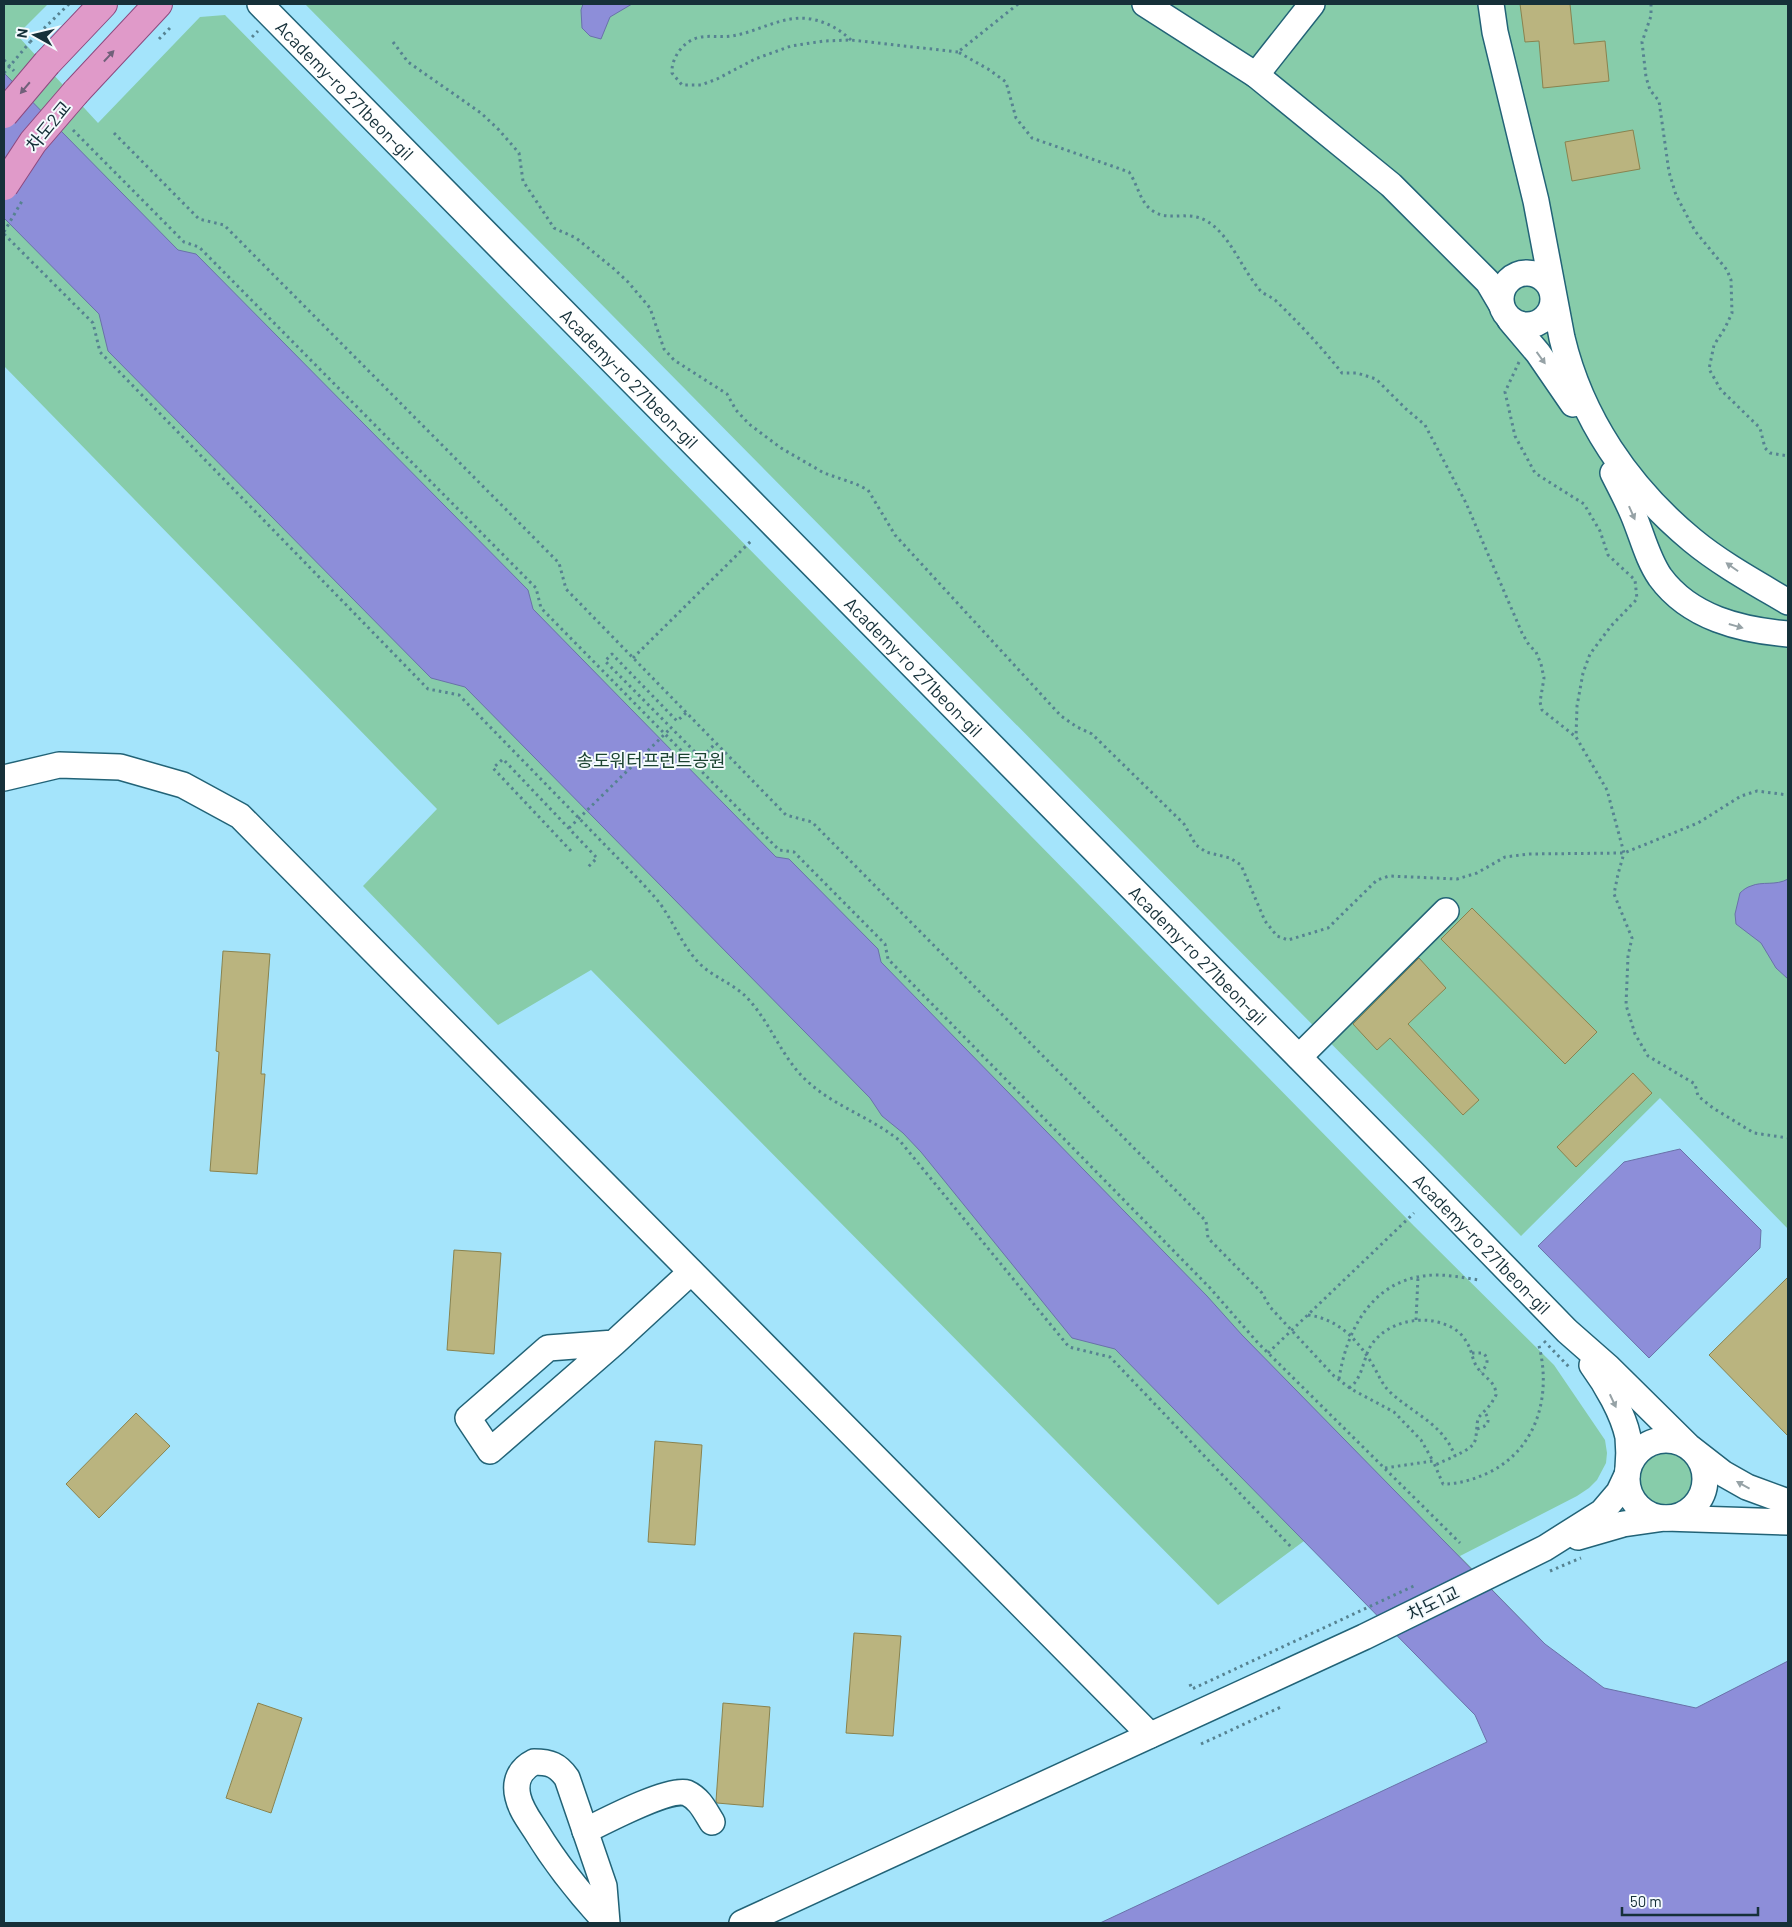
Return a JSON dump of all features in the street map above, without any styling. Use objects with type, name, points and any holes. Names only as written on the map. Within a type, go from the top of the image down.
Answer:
[{"type":"main road","points":[[4,114],[47,63],[103,4]]},
{"type":"main road","name":"차도2교","points":[[14,192],[33,142],[76,92],[158,4]]},
{"type":"street","name":"Academy-ro 271beon-gil","points":[[260,4],[1567,1331]]},
{"type":"street","points":[[1256,75],[1312,4]]},
{"type":"street","points":[[1491,4],[1495,32],[1536,202],[1553,296],[1550,312],[1544,320],[1536,324],[1527,326],[1518,324],[1506,312]]},
{"type":"street","points":[[1153,6],[1256,75],[1509,279],[1546,281],[1551,288],[1567,358],[1580,396],[1624,471],[1641,491],[1693,541],[1744,576],[1788,602]]},
{"type":"street","points":[[1509,279],[1541,266],[1544,260],[1544,250]]},
{"type":"street","points":[[1509,279],[1506,312],[1563,388],[1585,425],[1621,490],[1652,563],[1660,577],[1670,589],[1698,610],[1716,620],[1738,627],[1788,634]]},
{"type":"street","points":[[4,778],[60,765],[120,768],[183,785],[240,816],[1150,1736]]},
{"type":"street","points":[[1299,1057],[1446,912]]},
{"type":"street","points":[[614,1343],[548,1348],[468,1418],[490,1451],[614,1343],[692,1272]]},
{"type":"street","points":[[1545,1548],[1623,1524],[1673,1517],[1688,1511],[1694,1506],[1705,1484],[1700,1459],[1608,1367],[1567,1331]]},
{"type":"street","points":[[1567,1331],[1597,1371],[1609,1391],[1624,1424],[1628,1446],[1628,1490],[1636,1504],[1649,1514],[1665,1518],[1788,1522]]},
{"type":"street","points":[[1545,1548],[1602,1512],[1619,1492],[1634,1456],[1639,1449],[1655,1441],[1672,1440],[1688,1446],[1724,1474],[1747,1487],[1788,1502]]},
{"type":"street","name":"차도1교","points":[[742,1923],[1364,1637],[1545,1548]]},
{"type":"street","points":[[534,1762],[553,1764],[560,1768],[567,1778],[604,1886],[607,1923],[572,1883],[547,1849],[521,1808],[517,1795],[517,1784],[520,1774],[526,1766],[534,1762]]},
{"type":"street","points":[[584,1831],[648,1802],[680,1792],[686,1793],[698,1800],[712,1822]]},
{"type":"street","points":[[580,1865],[607,1923]]},
{"type":"path","points":[[4,73],[30,42],[68,4]]},
{"type":"path","points":[[958,52],[1018,4]]},
{"type":"path","points":[[1651,4],[1651,16],[1642,42],[1646,77],[1650,90],[1658,101],[1669,172],[1676,196],[1696,231],[1727,270],[1731,280],[1732,313],[1714,344],[1709,369],[1721,390],[1760,428],[1765,448],[1770,453],[1788,456]]},
{"type":"path","points":[[851,40],[841,31],[827,23],[809,18],[793,19],[742,34],[709,36],[692,40],[679,51],[672,63],[672,73],[682,84],[701,85],[717,79],[754,59],[791,46],[824,41],[851,40],[958,52],[1006,82],[1016,118],[1032,138],[1129,172],[1144,202],[1152,211],[1163,216],[1195,215],[1217,229],[1260,291],[1275,300],[1329,356],[1342,373],[1357,373],[1376,379],[1425,425],[1466,503],[1522,633],[1536,652],[1544,678],[1540,702],[1542,710],[1576,737],[1607,790],[1624,853],[1614,894],[1632,938],[1628,956],[1626,1004],[1640,1044],[1648,1056],[1685,1076],[1695,1084],[1698,1096],[1713,1108],[1754,1133],[1788,1138]]},
{"type":"path","points":[[252,36],[258,31]]},
{"type":"path","points":[[393,42],[408,62],[481,113],[499,130],[519,153],[523,182],[536,198],[554,228],[576,238],[628,282],[650,308],[664,349],[674,360],[727,394],[736,410],[749,424],[781,448],[824,474],[856,484],[868,490],[895,535],[1061,716],[1092,734],[1184,824],[1196,845],[1206,852],[1230,858],[1241,865],[1265,921],[1277,936],[1288,940],[1328,928],[1378,880],[1389,876],[1457,879],[1477,873],[1505,857],[1529,854],[1624,853],[1698,823],[1741,796],[1757,791],[1788,795]]},
{"type":"path","points":[[4,60],[18,74]]},
{"type":"path","points":[[66,123],[184,242],[199,247],[536,588],[541,608],[779,850],[794,852],[885,944],[888,959],[1210,1288],[1268,1353],[1460,1543]]},
{"type":"path","points":[[69,135],[74,129]]},
{"type":"path","points":[[114,133],[199,219],[224,225],[559,563],[566,589],[786,816],[812,822],[1206,1221],[1208,1238],[1262,1293],[1270,1307],[1339,1380],[1349,1388],[1394,1412],[1421,1440],[1434,1463],[1442,1484],[1464,1482],[1496,1469],[1524,1444],[1536,1421],[1543,1393],[1543,1360],[1538,1342]]},
{"type":"path","points":[[14,192],[4,233],[92,323],[100,352],[428,689],[459,695],[643,884],[666,912],[677,934],[692,956],[710,972],[749,999],[767,1022],[789,1060],[807,1082],[831,1100],[878,1124],[900,1141],[1069,1347],[1110,1357],[1293,1549]]},
{"type":"path","points":[[1521,357],[1505,392],[1515,436],[1536,473],[1584,504],[1600,531],[1608,556],[1635,580],[1637,598],[1611,626],[1590,654],[1583,673],[1577,706],[1576,737]]},
{"type":"path","points":[[633,658],[751,541]]},
{"type":"path","points":[[686,713],[677,721],[612,654],[605,661],[700,758],[716,743]]},
{"type":"path","points":[[568,828],[670,728]]},
{"type":"path","points":[[572,851],[493,768],[503,759],[597,858],[587,868]]},
{"type":"path","points":[[1268,1353],[1414,1213]]},
{"type":"path","points":[[1339,1380],[1343,1356],[1350,1336],[1365,1310],[1381,1293],[1401,1282],[1435,1274],[1479,1280]]},
{"type":"path","points":[[1416,1320],[1418,1277]]},
{"type":"path","points":[[1308,1315],[1330,1320],[1350,1336],[1367,1355],[1386,1388],[1434,1424],[1449,1443],[1455,1456]]},
{"type":"path","points":[[1349,1388],[1356,1382],[1372,1345],[1388,1330],[1399,1324],[1416,1320],[1440,1322],[1455,1328],[1465,1339],[1474,1362],[1490,1380],[1496,1391],[1494,1400],[1478,1418],[1477,1437],[1472,1446],[1455,1456],[1434,1463],[1385,1468]]},
{"type":"path","points":[[1472,1353],[1483,1353],[1486,1357],[1486,1365],[1481,1372]]},
{"type":"path","points":[[1478,1429],[1488,1424],[1489,1420],[1484,1411]]},
{"type":"path","points":[[1543,1574],[1584,1557]]},
{"type":"path","points":[[1190,1684],[1192,1689],[1346,1618]]},
{"type":"path","points":[[1201,1744],[1281,1707]]},
{"type":"green space","name":"송도워터프런트공원","points":[[4,4],[48,4],[17,35],[98,123],[200,17],[225,15],[1414,1226],[1554,1365],[1605,1440],[1606,1463],[1597,1480],[1577,1496],[1460,1556],[1545,1644],[1475,1714],[1304,1541],[1218,1605],[591,970],[498,1025],[363,886],[437,809],[4,366]]},
{"type":"green space","points":[[305,4],[1788,4],[1788,1229],[1660,1098],[1521,1236]]},
{"type":"green space","points":[[1666,1451],[1676,1453],[1685,1459],[1691,1468],[1693,1478],[1691,1488],[1685,1497],[1676,1503],[1666,1505],[1656,1503],[1647,1497],[1641,1488],[1639,1478],[1641,1468],[1647,1459],[1656,1453]]},
{"type":"water","points":[[583,4],[632,4],[610,17],[601,39],[590,36],[582,28],[581,10]]},
{"type":"water","points":[[4,73],[178,250],[196,254],[528,590],[533,609],[776,857],[789,859],[878,949],[881,962],[1207,1296],[1242,1335],[1545,1644],[1604,1688],[1696,1708],[1788,1661],[1788,1923],[1100,1923],[1487,1742],[1475,1715],[1115,1349],[1072,1338],[921,1152],[903,1133],[882,1116],[870,1098],[465,687],[431,678],[108,351],[99,314],[4,218]]},
{"type":"water","points":[[1788,879],[1788,979],[1776,968],[1761,943],[1736,924],[1735,914],[1740,893],[1745,889],[1750,886]]},
{"type":"water","points":[[1680,1149],[1761,1230],[1760,1248],[1649,1358],[1538,1246],[1624,1162]]},
{"type":"building","points":[[1520,4],[1570,4],[1574,44],[1605,41],[1609,81],[1543,88],[1539,41],[1525,42]]},
{"type":"building","points":[[1633,130],[1640,169],[1572,181],[1565,142]]},
{"type":"building","points":[[1472,908],[1597,1032],[1565,1064],[1441,939]]},
{"type":"building","points":[[223,951],[270,954],[261,1074],[265,1074],[257,1174],[210,1171],[219,1052],[216,1051]]},
{"type":"building","points":[[1419,958],[1446,988],[1408,1024],[1479,1100],[1463,1115],[1390,1038],[1377,1050],[1353,1024]]},
{"type":"building","points":[[1633,1073],[1652,1093],[1576,1167],[1557,1147]]},
{"type":"building","points":[[454,1250],[501,1253],[494,1354],[447,1350]]},
{"type":"building","points":[[1788,1277],[1788,1436],[1709,1355]]},
{"type":"building","points":[[136,1413],[170,1446],[99,1518],[66,1484]]},
{"type":"building","points":[[655,1441],[702,1445],[695,1545],[648,1542]]},
{"type":"building","points":[[854,1633],[901,1636],[893,1736],[846,1733]]},
{"type":"building","points":[[258,1703],[302,1718],[271,1813],[226,1798]]},
{"type":"building","points":[[723,1703],[770,1707],[763,1807],[717,1803],[716,1801]]}]
